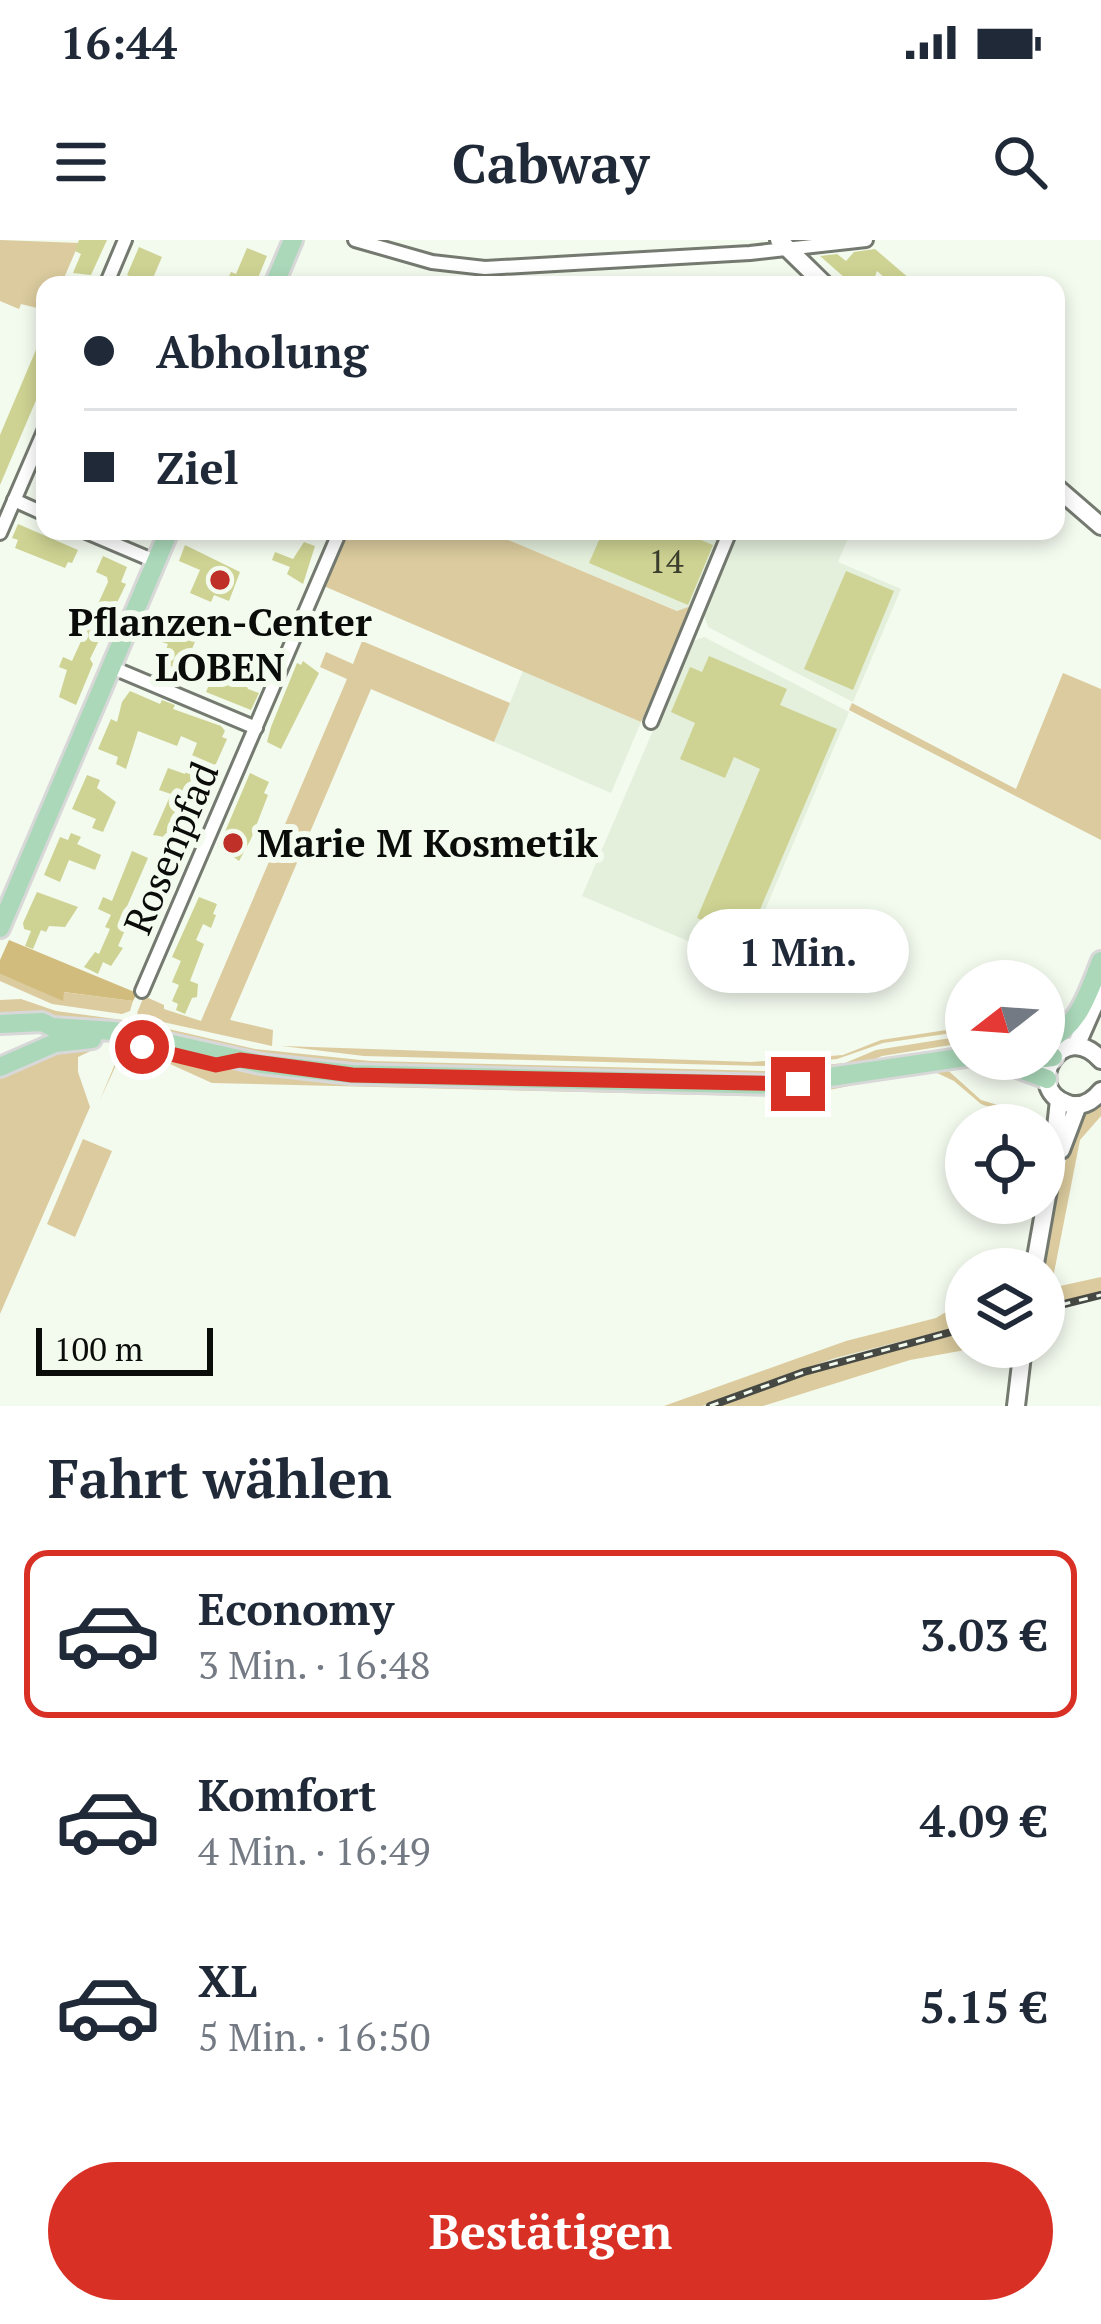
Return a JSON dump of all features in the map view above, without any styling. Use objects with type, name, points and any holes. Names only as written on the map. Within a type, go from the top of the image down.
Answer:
[{"type":"main road","points":[[278,276],[293,240]]},
{"type":"main road","points":[[0,928],[166,540]]},
{"type":"main road","points":[[1065,1031],[1078,1017],[1101,961]]},
{"type":"main road","points":[[0,1024],[42,1022],[52,1027]]},
{"type":"main road","points":[[0,1040],[52,1027],[114,1031],[240,1060],[352,1075],[749,1085],[945,1060]]},
{"type":"main road","points":[[0,1067],[74,1039],[119,1042],[216,1065],[240,1060]]},
{"type":"main road","points":[[857,1075],[872,1062],[945,1050]]},
{"type":"street","points":[[110,276],[125,240]]},
{"type":"street","points":[[356,240],[453,266],[504,268],[866,240]]},
{"type":"street","points":[[782,244],[816,276]]},
{"type":"street","points":[[449,276],[453,266]]},
{"type":"street","points":[[0,533],[36,450]]},
{"type":"street","points":[[1065,495],[1101,526]]},
{"type":"street","points":[[14,500],[36,510]]},
{"type":"street","points":[[106,540],[157,562]]},
{"type":"street","name":"Rosenpfad","points":[[142,991],[336,540]]},
{"type":"street","points":[[651,722],[726,540]]},
{"type":"street","name":"Rosenpfad","points":[[111,668],[256,728]]},
{"type":"street","points":[[1090,1053],[1101,989]]},
{"type":"street","points":[[1090,1053],[1101,1009]]},
{"type":"street","points":[[1048,1080],[1068,1103]]},
{"type":"street","points":[[1068,1103],[1093,1100],[1101,1091]]},
{"type":"street","points":[[1038,1248],[1068,1103]]},
{"type":"street","points":[[1016,1406],[1021,1368]]},
{"type":"shaded area","points":[[0,240],[79,243],[65,276],[36,276],[36,308],[21,304],[19,309],[0,301]]},
{"type":"shaded area","points":[[340,540],[508,540],[677,611],[691,606],[641,722],[319,584]]},
{"type":"shaded area","points":[[508,540],[719,540],[691,606],[678,611]]},
{"type":"shaded area","points":[[734,540],[847,540],[838,562],[901,589],[853,702],[708,627],[703,612]]},
{"type":"shaded area","points":[[704,637],[849,712],[742,964],[582,896],[691,642]]},
{"type":"shaded area","points":[[362,641],[510,703],[494,742],[371,689],[230,1020],[273,1030],[272,1046],[140,1017],[137,1013],[144,996],[164,1009],[201,1021],[347,679],[320,667],[326,652],[353,664]]},
{"type":"shaded area","points":[[523,671],[641,722],[611,793],[494,742]]},
{"type":"shaded area","points":[[1063,673],[1101,689],[1101,840],[849,710],[852,703],[1016,789]]},
{"type":"shaded area","points":[[9,940],[137,993],[133,1001],[64,992],[63,1001],[0,974]]},
{"type":"shaded area","points":[[0,974],[62,1000],[63,992],[133,1001],[130,1011],[122,1014],[52,1004],[0,981]]},
{"type":"shaded area","points":[[21,999],[56,1011],[138,1022],[255,1049],[370,1061],[764,1071],[845,1063],[876,1050],[945,1039],[945,1046],[882,1056],[853,1068],[771,1078],[327,1066],[0,1019],[0,1000]]},
{"type":"shaded area","points":[[945,1030],[945,1034],[883,1043],[837,1059],[764,1066],[364,1056],[282,1046],[751,1062],[843,1055],[881,1040]]},
{"type":"shaded area","points":[[101,1046],[78,1057],[90,1107],[0,1314],[0,1074],[39,1055]]},
{"type":"shaded area","points":[[122,1047],[219,1068],[788,1091],[945,1068],[945,1077],[918,1072],[824,1091],[750,1096],[212,1083],[159,1059],[123,1050],[100,1100]]},
{"type":"shaded area","points":[[959,1080],[981,1100],[994,1104],[981,1104],[954,1081]]},
{"type":"shaded area","points":[[1101,1103],[1101,1116],[1080,1140],[1065,1217],[1065,1164],[1075,1122]]},
{"type":"shaded area","points":[[83,1139],[112,1151],[75,1237],[47,1224]]},
{"type":"shaded area","points":[[1051,1224],[1064,1224],[1059,1248],[1045,1248]]},
{"type":"shaded area","points":[[1101,1277],[1101,1293],[1065,1301],[1065,1285]]},
{"type":"shaded area","points":[[945,1313],[945,1330],[835,1358],[702,1406],[664,1406],[846,1341]]},
{"type":"shaded area","points":[[945,1330],[945,1338],[810,1373],[718,1406],[702,1406],[835,1358]]},
{"type":"shaded area","points":[[945,1338],[945,1354],[763,1406],[718,1406],[810,1373]]},
{"type":"building","points":[[79,240],[107,240],[91,275],[73,273],[81,254],[75,251]]},
{"type":"building","points":[[139,247],[162,257],[154,276],[127,275]]},
{"type":"building","points":[[247,248],[267,256],[259,276],[229,276],[236,274]]},
{"type":"building","points":[[875,249],[906,276],[883,276],[877,271],[875,276],[843,276],[820,256],[837,254],[846,261],[854,252]]},
{"type":"building","points":[[36,350],[36,400],[0,485],[0,435]]},
{"type":"building","points":[[18,524],[36,532],[36,540],[55,540],[78,550],[65,568],[15,548],[18,540],[12,538]]},
{"type":"building","points":[[599,540],[701,540],[713,545],[688,605],[589,563]]},
{"type":"building","points":[[304,542],[315,546],[303,584],[287,574],[290,567],[272,560],[275,552],[293,559]]},
{"type":"building","points":[[185,545],[240,572],[229,601],[214,595],[211,602],[190,593],[200,570],[179,561]]},
{"type":"building","points":[[103,556],[127,567],[121,582],[126,584],[90,659],[93,664],[76,705],[59,697],[67,670],[59,667],[63,657],[72,661],[108,582],[96,572]]},
{"type":"building","points":[[846,571],[894,591],[853,690],[804,669]]},
{"type":"building","points":[[183,611],[204,620],[180,678],[159,669],[168,644],[162,642],[167,633],[172,635]]},
{"type":"building","points":[[709,656],[787,689],[780,705],[837,729],[747,940],[697,918],[760,769],[734,757],[725,778],[680,759],[695,723],[671,712],[690,667],[702,672]]},
{"type":"building","points":[[303,661],[319,673],[281,749],[267,742],[297,663]]},
{"type":"building","points":[[216,668],[244,680],[248,689],[259,693],[251,710],[206,692]]},
{"type":"building","points":[[130,691],[175,705],[173,709],[225,731],[222,737],[227,739],[211,775],[199,770],[188,796],[196,799],[184,824],[177,822],[170,838],[153,835],[171,794],[159,790],[168,768],[185,774],[197,743],[181,736],[177,746],[138,731],[126,769],[116,764],[118,757],[98,749]]},
{"type":"building","points":[[250,773],[269,782],[264,793],[268,795],[239,861],[219,846]]},
{"type":"building","points":[[87,775],[100,780],[97,788],[116,802],[103,832],[92,828],[96,819],[72,809]]},
{"type":"building","points":[[71,833],[81,837],[77,844],[101,855],[95,870],[69,860],[60,882],[44,875],[60,837],[68,840]]},
{"type":"building","points":[[132,851],[148,858],[122,918],[129,921],[118,946],[123,948],[111,966],[103,962],[98,974],[84,967],[95,952],[99,954],[110,929],[105,927],[111,915],[98,909],[103,897],[112,901]]},
{"type":"building","points":[[37,892],[78,907],[65,927],[41,930],[33,949],[25,946],[31,931],[23,923]]},
{"type":"building","points":[[199,897],[217,904],[216,915],[211,928],[203,924],[196,940],[204,944],[190,981],[198,984],[197,997],[185,1014],[172,1001],[179,985],[172,982],[181,961],[172,957]]},
{"type":"railway","points":[[1065,1304],[1101,1295]]},
{"type":"railway","points":[[710,1406],[804,1372],[945,1334]]},
{"type":"place","name":"Pflanzen-Center LOBEN","points":[[220,580]]},
{"type":"place","name":"Marie M Kosmetik","points":[[233,843]]},
{"type":"route","points":[[142,1047],[216,1065],[240,1060],[352,1075],[798,1084]]}]
